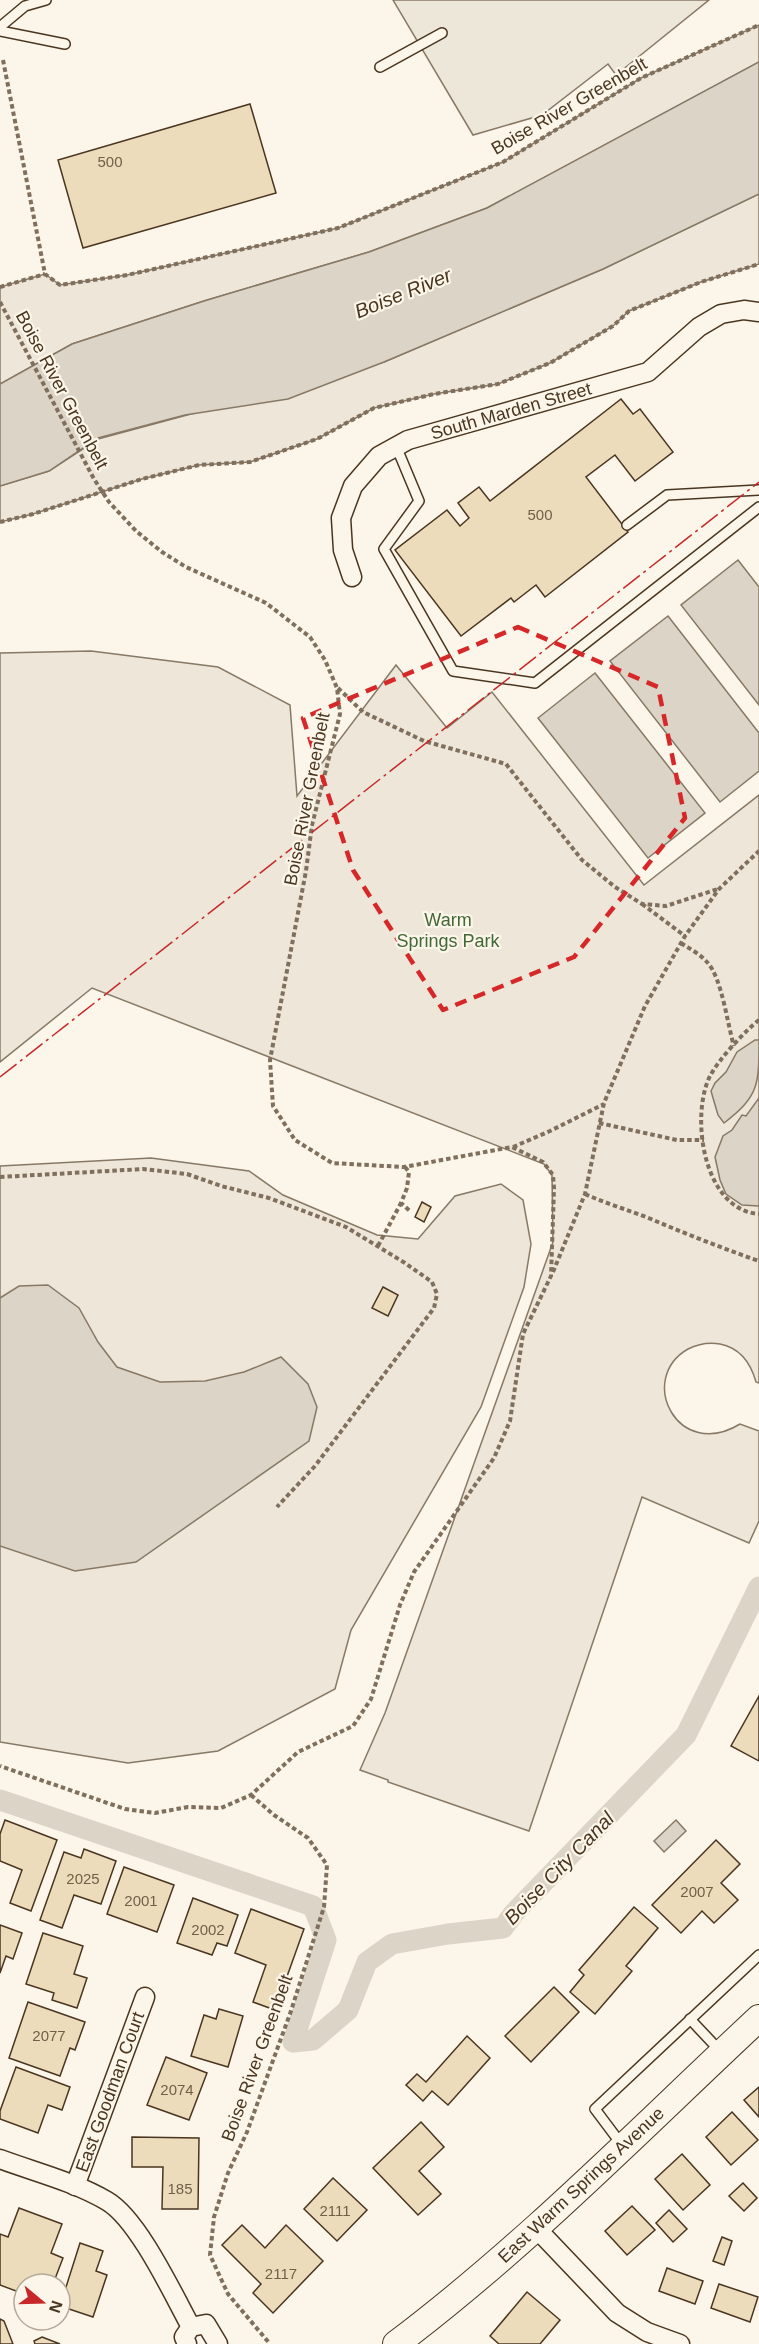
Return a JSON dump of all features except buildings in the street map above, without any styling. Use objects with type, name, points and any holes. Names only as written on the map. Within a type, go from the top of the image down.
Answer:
[{"type":"street","name":"South Marden Street","points":[[352,578],[343,550],[341,518],[353,486],[379,456],[408,440],[648,372],[699,327],[721,314],[744,310],[759,312]]},
{"type":"street","name":"East Goodman Court","points":[[75,2186],[145,1997]]},
{"type":"street","name":"East Warm Springs Avenue","points":[[396,2344],[458,2295],[536,2228],[759,2018]]},
{"type":"street","points":[[0,2159],[75,2186],[109,2202],[126,2217],[139,2236],[189,2336],[206,2324],[218,2344]]},
{"type":"street","points":[[536,2228],[617,2313],[647,2332],[680,2344]]},
{"type":"lane","points":[[0,29],[25,6],[46,0]]},
{"type":"lane","points":[[0,29],[64,44]]},
{"type":"lane","points":[[380,67],[442,33]]},
{"type":"lane","points":[[396,446],[419,501],[384,549],[453,671],[535,683],[759,507]]},
{"type":"lane","points":[[627,525],[667,495],[759,490]]},
{"type":"lane","points":[[623,2146],[595,2109],[759,1955]]},
{"type":"lane","points":[[690,2019],[722,2053]]},
{"type":"path","name":"Boise River Greenbelt","points":[[45,274],[60,285],[127,275],[339,228],[503,162],[641,78],[759,25]]},
{"type":"path","points":[[0,287],[45,274],[3,60]]},
{"type":"path","points":[[0,522],[33,514],[142,478],[199,465],[250,462],[317,439],[374,408],[434,394],[498,384],[550,363],[613,326],[629,311],[701,282],[759,264]]},
{"type":"path","name":"Boise River Greenbelt","points":[[0,302],[109,502],[136,531],[162,552],[186,567],[266,603],[301,630],[309,637],[325,660],[337,688],[340,714],[312,825],[306,871],[270,1060],[273,1106],[295,1140],[332,1163],[404,1167],[512,1147],[550,1131],[604,1103]]},
{"type":"path","points":[[337,688],[363,712],[424,741],[506,765],[582,860],[615,887],[685,936]]},
{"type":"path","points":[[0,1766],[125,1809],[154,1813],[188,1807],[221,1808],[251,1795],[298,1752],[353,1726],[371,1699],[400,1605],[414,1572],[494,1458],[510,1421],[523,1334],[551,1276],[585,1194],[604,1103],[645,1006],[685,936],[719,889],[759,851]]},
{"type":"path","points":[[642,904],[666,906],[719,889]]},
{"type":"path","points":[[681,943],[699,954],[716,976],[735,1046]]},
{"type":"path","points":[[759,1020],[710,1076],[700,1111],[706,1158],[719,1189],[740,1208],[759,1214]]},
{"type":"path","points":[[599,1123],[677,1140],[704,1140]]},
{"type":"path","points":[[512,1147],[543,1162],[553,1175],[551,1276]]},
{"type":"path","points":[[378,1246],[407,1188],[410,1172],[404,1167]]},
{"type":"path","points":[[0,1177],[143,1169],[187,1174],[221,1186],[269,1198],[346,1227],[432,1282],[437,1294],[434,1308],[315,1466],[277,1507]]},
{"type":"path","points":[[585,1194],[759,1261]]},
{"type":"path","points":[[400,1203],[411,1211]]},
{"type":"path","name":"Boise River Greenbelt","points":[[251,1795],[274,1815],[308,1838],[327,1865],[324,1907],[278,2051],[247,2132],[228,2173],[214,2217],[210,2255],[228,2294],[270,2344]]},
{"type":"highlighted area","points":[[518,627],[658,687],[685,818],[574,957],[443,1010],[353,870],[303,718]]},
{"type":"green space","points":[[759,25],[759,62],[487,208],[369,252],[204,301],[72,344],[0,384],[0,287],[45,274],[60,285],[127,275],[338,228],[503,162],[641,78]]},
{"type":"green space","points":[[759,194],[759,264],[701,282],[629,311],[613,326],[550,363],[498,384],[434,394],[374,408],[317,439],[250,462],[199,465],[142,479],[33,514],[0,522],[0,486],[49,471],[98,439],[384,362],[603,269]]},
{"type":"green space","name":"Warm Springs Park","points":[[91,651],[218,667],[290,705],[297,796],[396,665],[447,728],[492,692],[644,885],[759,795],[759,1383],[756,1382],[751,1369],[739,1353],[720,1344],[704,1344],[688,1349],[673,1362],[665,1379],[665,1396],[671,1412],[683,1425],[698,1433],[718,1433],[740,1424],[759,1431],[759,1521],[749,1543],[642,1497],[529,1831],[360,1770],[385,1713],[553,1242],[552,1175],[544,1164],[92,988],[0,1062],[0,653]]},
{"type":"green space","points":[[151,1158],[249,1171],[283,1195],[377,1235],[418,1239],[455,1196],[501,1184],[523,1200],[531,1244],[524,1287],[481,1407],[351,1630],[335,1689],[218,1751],[128,1763],[0,1742],[0,1166]]},
{"type":"shaded area","points":[[393,0],[709,0],[616,75],[608,64],[542,115],[473,135]]},
{"type":"water","name":"Boise River","points":[[759,62],[759,194],[603,269],[384,362],[288,399],[185,415],[98,438],[49,471],[0,486],[0,384],[72,344],[204,301],[369,252],[487,208]]},
{"type":"water","points":[[738,560],[759,587],[759,705],[681,605]]},
{"type":"water","points":[[668,616],[759,733],[759,771],[720,802],[610,661]]},
{"type":"water","points":[[595,673],[705,813],[648,858],[538,718]]},
{"type":"water","points":[[755,1040],[759,1040],[759,1055],[755,1088],[744,1105],[724,1123],[718,1115],[711,1091],[715,1083],[726,1072],[737,1052]]},
{"type":"water","points":[[759,1098],[759,1206],[742,1205],[726,1194],[715,1157],[723,1136],[732,1130],[742,1115],[746,1116]]},
{"type":"water","points":[[48,1285],[79,1308],[98,1342],[117,1367],[160,1382],[205,1381],[244,1372],[281,1357],[308,1384],[317,1407],[309,1441],[136,1562],[75,1571],[0,1546],[0,1298],[19,1286]]},
{"type":"water","points":[[676,1820],[686,1831],[664,1852],[654,1841]]},
{"type":"waterway","name":"Boise City Canal","points":[[0,1800],[313,1906],[326,1940],[293,2042],[313,2040],[348,2010],[367,1962],[392,1944],[448,1934],[503,1928],[514,1913],[686,1735],[759,1587]]},
{"type":"power","points":[[0,1077],[759,482]]}]
